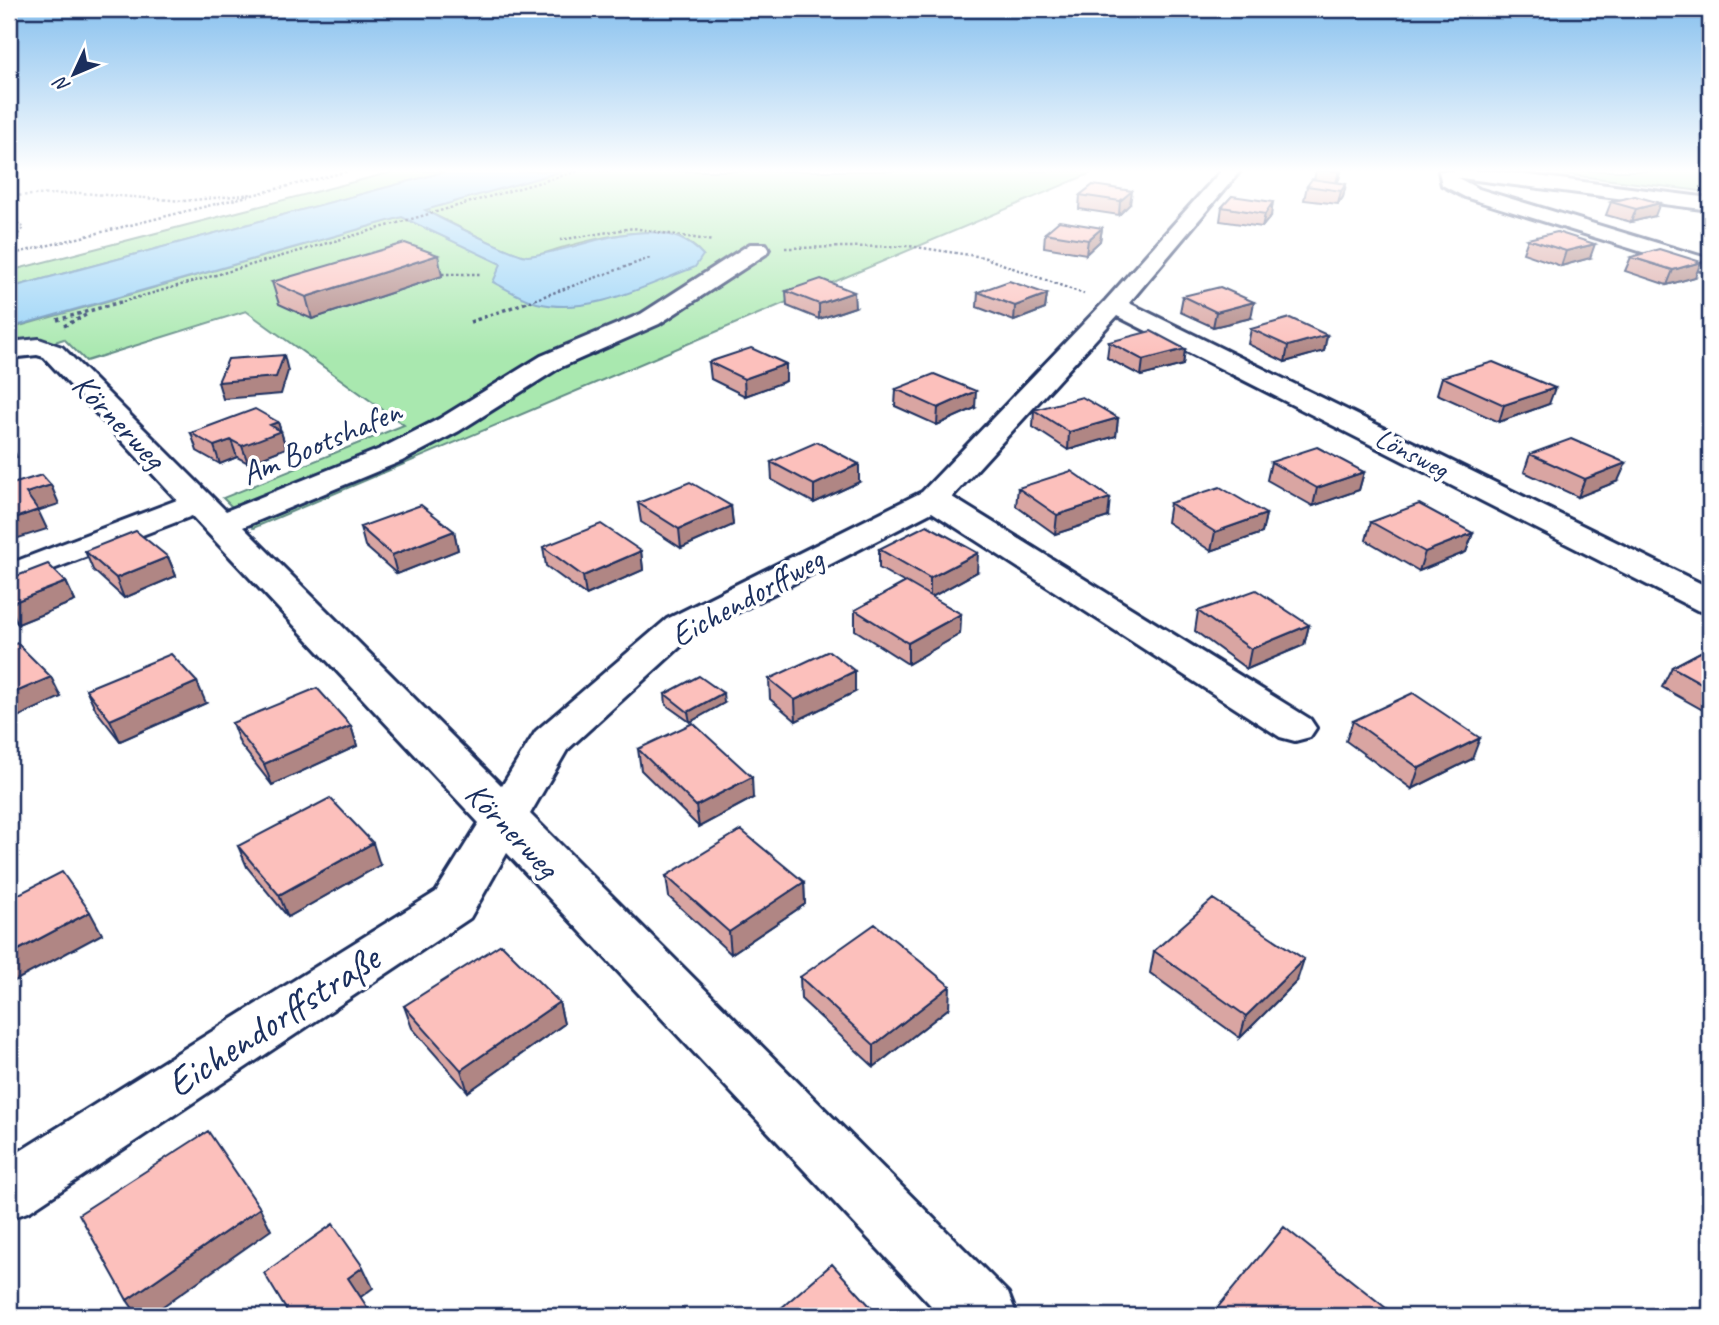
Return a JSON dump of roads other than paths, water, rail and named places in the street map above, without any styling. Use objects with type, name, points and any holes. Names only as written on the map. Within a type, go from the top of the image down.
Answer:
[{"type":"street","name":"Eichendorffweg","points":[[503,821],[551,741],[680,627],[933,499],[1114,305],[1177,233]]},
{"type":"street","points":[[1602,233],[1710,266]]},
{"type":"street","name":"Am Bootshafen","points":[[9,576],[391,455],[449,425],[550,362],[650,319],[758,248]]},
{"type":"street","name":"Lönsweg","points":[[1114,305],[1710,602]]},
{"type":"street","name":"Körnerweg","points":[[31,340],[53,352],[503,821],[985,1316]]},
{"type":"street","points":[[933,499],[1295,728]]},
{"type":"street","name":"Eichendorffstraße","points":[[9,1191],[453,905],[503,821]]},
{"type":"water","points":[[216,233],[346,233],[9,328],[9,288]]},
{"type":"water","points":[[435,233],[471,233],[528,256],[618,235],[651,233],[684,241],[703,255],[695,267],[618,297],[557,306],[531,301],[493,282],[501,264]]}]
